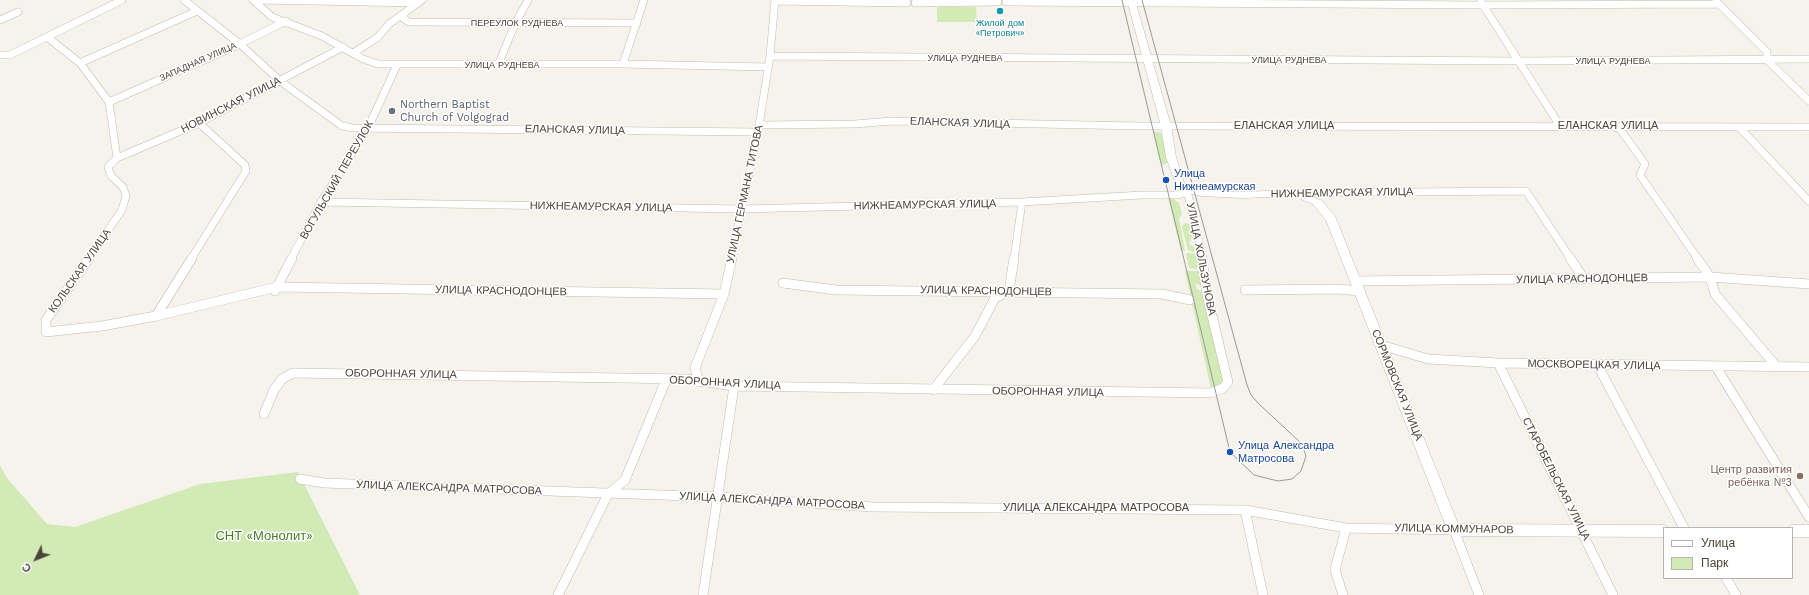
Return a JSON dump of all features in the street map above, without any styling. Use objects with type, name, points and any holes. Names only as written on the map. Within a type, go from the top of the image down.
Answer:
[{"type":"street","points":[[0,55],[10,56],[122,0]]},
{"type":"street","name":"ЕЛАНСКАЯ УЛИЦА","points":[[184,0],[240,44],[280,81],[342,126],[353,128],[758,129],[891,121],[987,124],[1166,126],[1809,127]]},
{"type":"street","name":"УЛИЦА РУДНЕВА","points":[[253,0],[272,17],[286,21],[322,36],[353,53],[378,64],[623,64],[768,67]]},
{"type":"street","points":[[260,0],[419,1]]},
{"type":"street","points":[[498,65],[515,24],[528,0]]},
{"type":"street","points":[[623,64],[644,0]]},
{"type":"street","points":[[353,53],[376,38],[389,24],[419,1]]},
{"type":"street","points":[[775,1],[907,3]]},
{"type":"street","name":"УЛИЦА ГЕРМАНА ТИТОВА","points":[[699,382],[695,368],[724,294],[758,129],[770,56],[775,1]]},
{"type":"street","name":"УЛИЦА ХОЛЬЗУНОВА","points":[[1131,1],[1146,60],[1166,126],[1171,157],[1180,183],[1187,190],[1205,270],[1207,295],[1228,382]]},
{"type":"street","points":[[915,3],[998,2]]},
{"type":"street","points":[[1006,2],[1718,2],[1767,52],[1767,60],[1809,101]]},
{"type":"street","points":[[1481,2],[1560,126]]},
{"type":"street","points":[[80,63],[197,11]]},
{"type":"street","points":[[0,20],[18,12]]},
{"type":"street","name":"ПЕРЕУЛОК РУДНЕВА","points":[[404,14],[404,19],[409,22],[515,24],[637,23]]},
{"type":"street","name":"ЗАПАДНАЯ УЛИЦА","points":[[109,102],[240,44],[286,21]]},
{"type":"street","points":[[47,37],[80,63],[109,102],[117,158]]},
{"type":"street","name":"НОВИНСКАЯ УЛИЦА","points":[[117,158],[199,123],[344,47]]},
{"type":"street","name":"УЛИЦА РУДНЕВА","points":[[770,56],[1146,60],[1518,61],[1809,59]]},
{"type":"street","name":"ВОГУЛЬСКИЙ ПЕРЕУЛОК","points":[[276,290],[321,202],[368,128],[397,65]]},
{"type":"street","points":[[156,316],[246,172],[245,165],[199,123]]},
{"type":"street","points":[[1606,126],[1620,129],[1645,164],[1640,175],[1710,277],[1715,294],[1776,366]]},
{"type":"street","points":[[1740,128],[1809,201]]},
{"type":"street","name":"КОЛЬСКАЯ УЛИЦА","points":[[117,158],[108,167],[111,176],[123,187],[126,196],[122,210],[46,320],[46,332],[102,326],[276,290]]},
{"type":"street","name":"НИЖНЕАМУРСКАЯ УЛИЦА","points":[[321,202],[742,209],[1022,202],[1142,195],[1177,196],[1185,193],[1187,190],[1202,193],[1242,194],[1526,191],[1584,279]]},
{"type":"street","name":"СОРМОВСКАЯ УЛИЦА","points":[[1294,193],[1317,202],[1331,219],[1479,595]]},
{"type":"street","points":[[933,390],[976,336],[995,298],[1009,291],[1022,202]]},
{"type":"street","name":"УЛИЦА КРАСНОДОНЦЕВ","points":[[1245,290],[1338,289],[1357,286],[1584,279],[1710,277],[1809,284]]},
{"type":"street","name":"УЛИЦА КРАСНОДОНЦЕВ","points":[[783,283],[836,290],[1162,294],[1190,300]]},
{"type":"street","name":"УЛИЦА КРАСНОДОНЦЕВ","points":[[276,290],[724,294]]},
{"type":"street","name":"МОСКВОРЕЦКАЯ УЛИЦА","points":[[1381,344],[1428,359],[1498,363],[1598,366],[1809,367]]},
{"type":"street","name":"СТАРОБЕЛЬСКАЯ УЛИЦА","points":[[1498,363],[1613,595]]},
{"type":"street","points":[[1598,366],[1683,527]]},
{"type":"street","points":[[1716,367],[1809,517]]},
{"type":"street","name":"ОБОРОННАЯ УЛИЦА","points":[[264,414],[274,390],[282,379],[293,373],[581,376],[666,380],[687,379],[734,386],[1211,394],[1223,388],[1228,382]]},
{"type":"street","points":[[558,595],[608,494],[625,480],[666,380]]},
{"type":"street","points":[[703,595],[734,386]]},
{"type":"street","name":"УЛИЦА АЛЕКСАНДРА МАТРОСОВА","points":[[300,479],[324,483],[718,497],[873,507],[1245,510]]},
{"type":"street","points":[[1245,510],[1262,595]]},
{"type":"street","name":"УЛИЦА КОММУНАРОВ","points":[[1245,510],[1346,528],[1663,531]]},
{"type":"street","points":[[1343,595],[1335,570],[1346,528]]},
{"type":"street","points":[[1793,531],[1809,531]]},
{"type":"street","points":[[1727,579],[1736,595]]},
{"type":"green space","points":[[937,7],[976,7],[977,22],[937,22]]},
{"type":"green space","points":[[1153,131],[1161,133],[1166,151],[1167,163],[1162,165],[1159,159]]},
{"type":"green space","points":[[1168,198],[1172,198],[1179,203],[1182,214],[1179,218],[1185,251],[1181,251]]},
{"type":"green space","points":[[1185,223],[1189,224],[1192,228],[1193,234],[1189,244],[1196,248],[1197,251],[1193,252],[1188,250],[1182,227]]},
{"type":"green space","points":[[1186,253],[1197,254],[1199,267],[1196,269],[1189,268]]},
{"type":"green space","points":[[1185,271],[1199,271],[1201,285],[1195,284],[1197,289],[1202,292],[1224,381],[1220,386],[1211,389]]},
{"type":"green space","name":"СНТ «Монолит»","points":[[0,465],[7,478],[47,524],[75,527],[200,484],[298,472],[360,595],[0,595]]},
{"type":"tram line","points":[[1122,0],[1230,452],[1254,475],[1278,481],[1292,479],[1301,471],[1306,456],[1302,444],[1259,404],[1251,395],[1247,385],[1142,0]]},
{"type":"place","name":"Жилой дом «Петрович»","points":[[1000,11]]},
{"type":"place","name":"Northern Baptist Church of Volgograd","points":[[392,111]]},
{"type":"place","name":"Улица Нижнеамурская","points":[[1166,180]]},
{"type":"place","name":"Улица Александра Матросова","points":[[1230,452]]},
{"type":"place","name":"Центр развития ребёнка №3","points":[[1800,476]]}]
